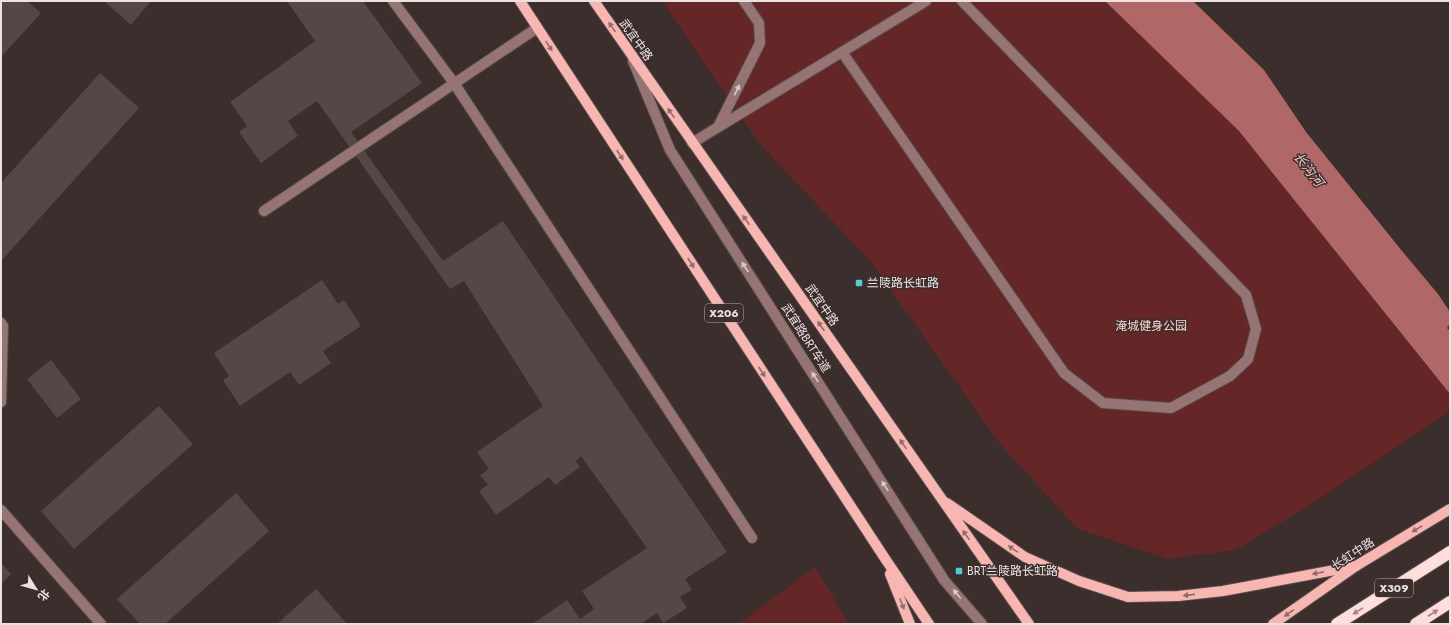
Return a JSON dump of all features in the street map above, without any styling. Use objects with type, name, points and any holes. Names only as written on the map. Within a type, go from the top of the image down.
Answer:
[{"type":"highway","name":"X309","points":[[1337,624],[1450,552]]},
{"type":"highway","points":[[1416,624],[1450,602]]},
{"type":"main road","name":"X206","points":[[520,1],[929,624]]},
{"type":"main road","name":"武宜中路","points":[[594,1],[1029,624]]},
{"type":"main road","points":[[942,499],[1025,557],[1079,581],[1128,597],[1178,596],[1224,591],[1356,566]]},
{"type":"main road","name":"长虹中路","points":[[1273,624],[1356,566],[1450,509]]},
{"type":"main road","points":[[884,557],[910,624]]},
{"type":"lane","points":[[393,1],[454,83],[752,538]]},
{"type":"lane","points":[[719,126],[760,43],[759,23],[744,1]]},
{"type":"lane","points":[[692,142],[926,1]]},
{"type":"lane","points":[[842,52],[1064,373],[1103,403],[1172,408],[1230,376],[1248,359],[1256,329],[1246,295],[962,1]]},
{"type":"lane","points":[[264,211],[537,28]]},
{"type":"lane","name":"武宜路BRT车道","points":[[630,53],[670,150],[944,580],[982,624]]},
{"type":"lane","points":[[1,323],[3,326],[1,402]]},
{"type":"lane","points":[[1,510],[101,624]]},
{"type":"green space","name":"淹城健身公园","points":[[662,1],[1105,1],[1239,131],[1450,394],[1450,411],[1307,507],[1235,550],[1167,559],[1078,529],[1000,444],[871,262],[759,143]]},
{"type":"green space","points":[[815,567],[849,624],[738,624]]},
{"type":"water","name":"长沟河","points":[[1105,1],[1193,1],[1264,70],[1306,132],[1438,294],[1450,312],[1450,324],[1447,328],[1450,331],[1450,394],[1239,131]]},
{"type":"building","points":[[1,1],[27,1],[41,13],[1,57]]},
{"type":"building","points":[[104,1],[151,1],[131,25]]},
{"type":"building","points":[[287,1],[363,1],[422,83],[351,132],[443,261],[503,221],[727,552],[685,579],[692,590],[680,597],[687,608],[663,623],[657,613],[641,624],[532,624],[567,600],[580,619],[594,609],[582,591],[647,548],[581,456],[576,461],[580,467],[555,485],[549,477],[496,515],[479,491],[488,485],[480,475],[489,469],[477,452],[543,406],[464,281],[450,289],[317,101],[288,121],[298,136],[261,163],[239,132],[247,126],[230,102],[315,41]]},
{"type":"building","points":[[100,73],[139,108],[1,261],[1,183]]},
{"type":"building","points":[[322,280],[338,304],[344,300],[361,326],[323,351],[331,363],[299,385],[290,372],[240,406],[223,380],[229,376],[214,353]]},
{"type":"building","points":[[51,360],[81,399],[57,418],[27,379]]},
{"type":"building","points":[[159,406],[193,444],[74,549],[41,511]]},
{"type":"building","points":[[236,493],[269,531],[165,624],[140,624],[117,599]]},
{"type":"building","points":[[1,563],[11,574],[1,584]]},
{"type":"building","points":[[316,589],[347,624],[277,624]]},
{"type":"place","name":"兰陵路长虹路","points":[[859,283]]},
{"type":"place","name":"BRT兰陵路长虹路","points":[[959,571]]}]
